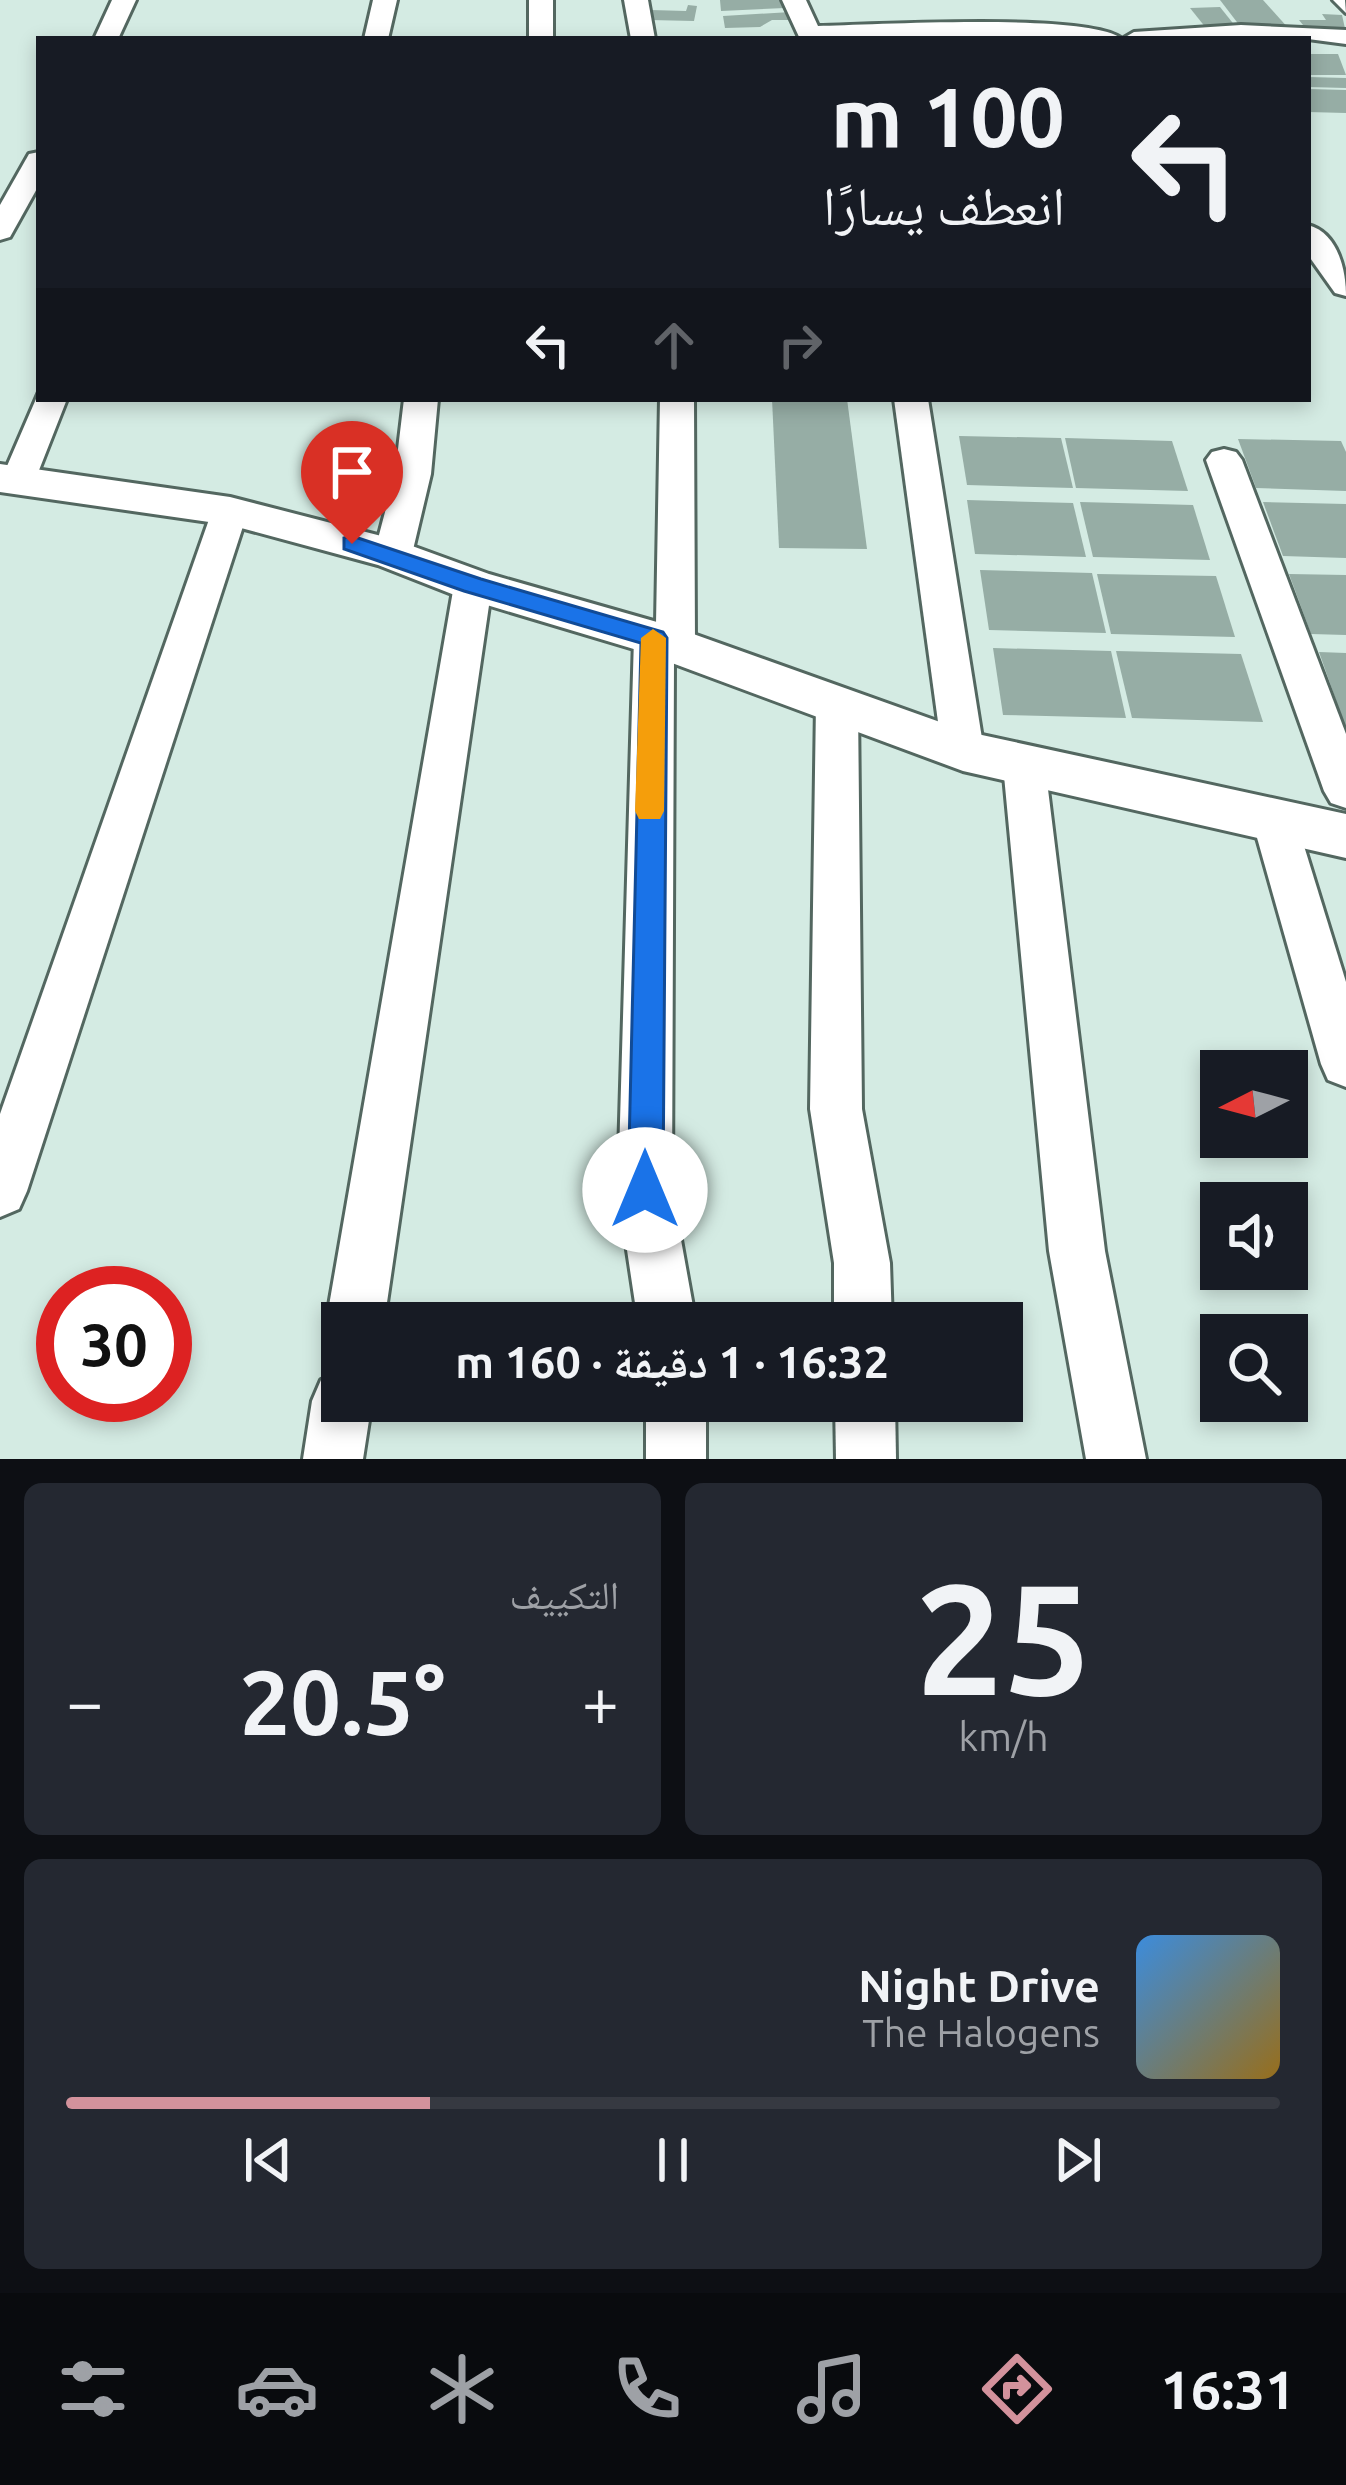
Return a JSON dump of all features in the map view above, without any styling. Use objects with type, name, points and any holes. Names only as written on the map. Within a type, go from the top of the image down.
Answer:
[{"type":"street","points":[[107,36],[124,0]]},
{"type":"street","points":[[377,36],[385,0]]},
{"type":"street","points":[[541,0],[541,36]]},
{"type":"street","points":[[637,0],[643,36]]},
{"type":"street","points":[[794,0],[809,34],[925,31],[1052,36]]},
{"type":"street","points":[[908,0],[925,31]]},
{"type":"street","points":[[1067,0],[1101,36]]},
{"type":"street","points":[[1191,36],[1297,25],[1342,42]]},
{"type":"street","points":[[0,230],[36,165]]},
{"type":"street","points":[[1311,238],[1346,287]]},
{"type":"street","points":[[48,402],[9,479],[230,511],[393,554],[472,585],[664,642],[963,752],[1346,836]]},
{"type":"street","points":[[393,554],[413,474],[421,402]]},
{"type":"street","points":[[664,1302],[645,1190],[677,402]]},
{"type":"street","points":[[910,402],[963,752]]},
{"type":"street","points":[[1224,460],[1346,791]]},
{"type":"street","points":[[0,1191],[230,511]]},
{"type":"street","points":[[358,1302],[472,585]]},
{"type":"street","points":[[837,704],[836,1109],[862,1262],[863,1302]]},
{"type":"street","points":[[1024,765],[1077,1251],[1116,1459]]},
{"type":"street","points":[[1274,820],[1346,1064]]},
{"type":"street","points":[[333,1459],[339,1422]]},
{"type":"street","points":[[676,1422],[676,1459]]},
{"type":"street","points":[[865,1422],[866,1459]]},
{"type":"lane","points":[[1340,0],[1346,9]]},
{"type":"building","points":[[720,0],[783,0],[785,8],[721,11]]},
{"type":"building","points":[[1220,0],[1263,0],[1290,30],[1243,30]]},
{"type":"building","points":[[688,5],[697,6],[694,21],[650,20],[651,10],[686,11]]},
{"type":"building","points":[[1220,7],[1236,27],[1206,28],[1190,8]]},
{"type":"building","points":[[791,12],[794,20],[772,20],[760,27],[725,28],[723,16]]},
{"type":"building","points":[[1322,14],[1342,15],[1346,33],[1307,30],[1299,20],[1326,20]]},
{"type":"building","points":[[1311,54],[1338,54],[1346,75],[1311,75]]},
{"type":"building","points":[[1311,77],[1346,78],[1346,88],[1311,87]]},
{"type":"building","points":[[1311,89],[1346,90],[1346,113],[1311,112]]},
{"type":"building","points":[[772,402],[847,402],[867,549],[779,548]]},
{"type":"building","points":[[959,436],[1061,438],[1073,488],[967,485]]},
{"type":"building","points":[[1065,438],[1172,441],[1188,491],[1076,488]]},
{"type":"building","points":[[1238,439],[1341,441],[1346,452],[1346,491],[1256,488]]},
{"type":"building","points":[[967,500],[1073,503],[1086,557],[975,554]]},
{"type":"building","points":[[1080,502],[1193,505],[1210,560],[1093,557]]},
{"type":"building","points":[[1263,502],[1346,504],[1346,558],[1283,556]]},
{"type":"building","points":[[980,570],[1092,573],[1106,633],[989,630]]},
{"type":"building","points":[[1097,574],[1216,576],[1235,637],[1111,634]]},
{"type":"building","points":[[1289,574],[1346,575],[1346,635],[1311,634]]},
{"type":"building","points":[[993,648],[1111,651],[1126,718],[1003,715]]},
{"type":"building","points":[[1116,651],[1241,654],[1263,722],[1132,718]]},
{"type":"building","points":[[1319,652],[1346,653],[1346,726],[1345,726]]},
{"type":"slow traffic","points":[[649,811],[653,638]]},
{"type":"route","points":[[352,544],[654,638],[645,1190]]}]
